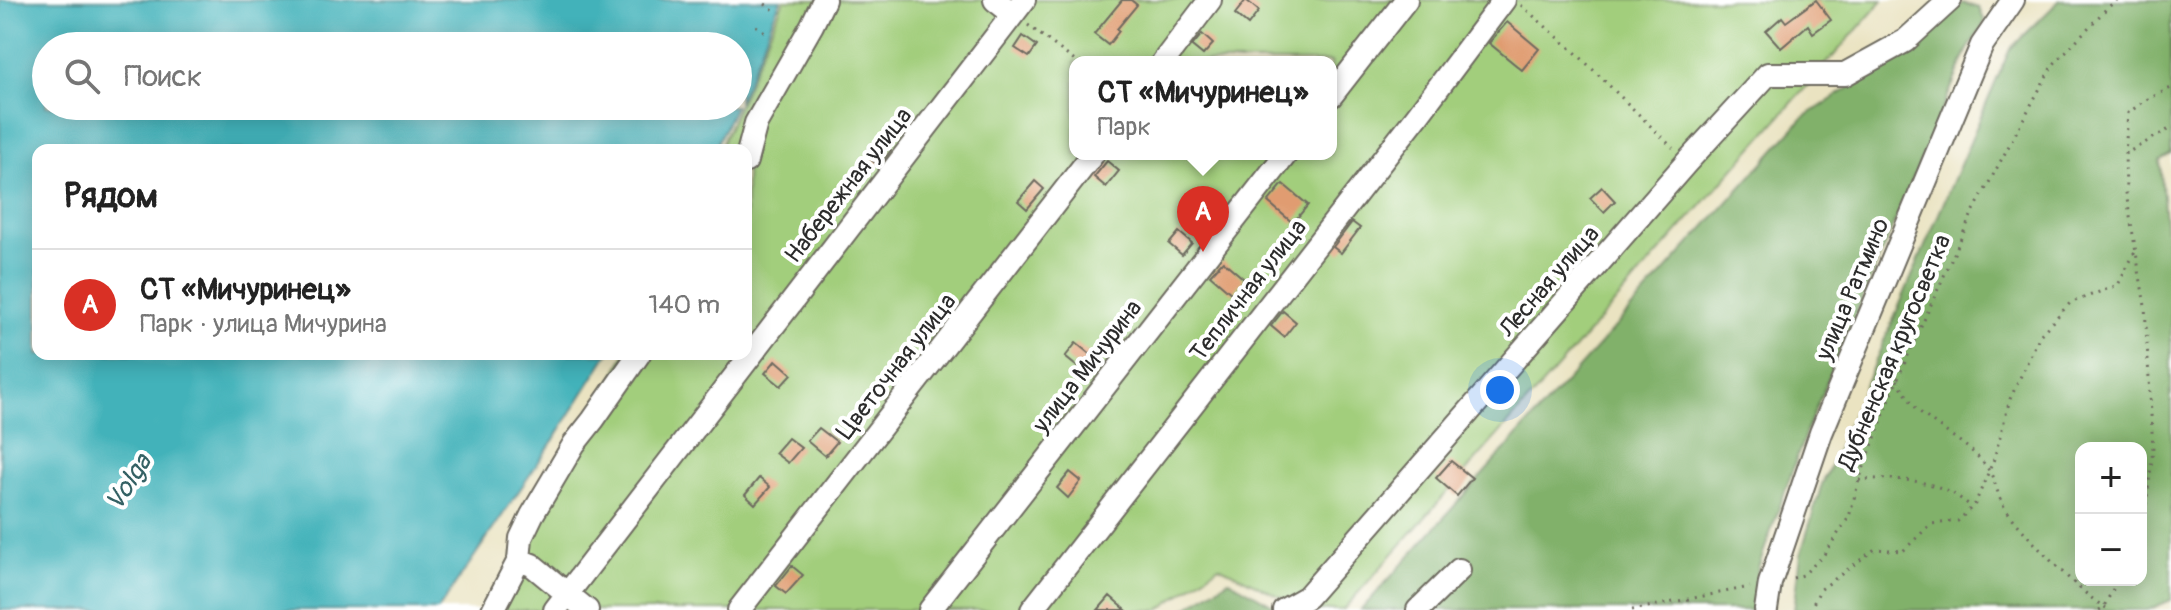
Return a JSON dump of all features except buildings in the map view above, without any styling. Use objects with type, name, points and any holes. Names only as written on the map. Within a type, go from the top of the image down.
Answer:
[{"type":"street","points":[[750,144],[756,123],[824,0]]},
{"type":"street","points":[[995,0],[1019,7]]},
{"type":"street","points":[[1168,56],[1210,0]]},
{"type":"street","points":[[1337,88],[1406,0]]},
{"type":"street","name":"Тепличная улица","points":[[1032,610],[1504,0]]},
{"type":"street","name":"Лесная улица","points":[[1284,610],[1307,597],[1687,162],[1768,74],[1845,74],[1905,41],[1950,0]]},
{"type":"street","name":"улица Ратмино","points":[[1766,610],[1770,583],[1821,433],[1982,45],[2013,0]]},
{"type":"street","name":"Набережная улица","points":[[752,354],[1019,7]]},
{"type":"street","name":"Цветочная улица","points":[[739,610],[1088,160]]},
{"type":"street","name":"улица Мичурина","points":[[930,610],[1281,160]]},
{"type":"street","points":[[493,610],[519,560],[521,538],[532,515],[574,444],[635,360]]},
{"type":"street","name":"Набережная улица","points":[[561,602],[747,360]]},
{"type":"street","points":[[519,560],[532,565],[561,602],[587,610]]},
{"type":"street","points":[[1418,610],[1459,570]]},
{"type":"path","points":[[1515,0],[1576,53],[1687,162]]},
{"type":"path","name":"Дубненская кругосветка","points":[[1632,610],[1803,575],[1823,556],[1849,517],[1859,480],[1897,380],[1971,216],[2052,66],[2117,0]]},
{"type":"path","points":[[765,4],[775,11]]},
{"type":"path","points":[[1019,7],[1070,56]]},
{"type":"path","points":[[756,26],[765,32]]},
{"type":"path","points":[[2145,514],[2153,450],[2145,306],[2126,193],[2125,154],[2128,113],[2171,88]]},
{"type":"path","points":[[2125,154],[2171,128]]},
{"type":"path","points":[[1810,610],[1820,590],[1875,549],[1903,551],[1931,524],[1958,521],[1975,504],[1989,470],[2010,399],[2040,335],[2070,303],[2118,285],[2135,252]]},
{"type":"path","points":[[1897,380],[1917,409],[1967,448],[1989,470],[2003,506],[2034,542],[2101,609],[2111,610]]},
{"type":"path","points":[[1859,480],[1883,477],[1930,485],[1949,491],[1972,507]]},
{"type":"path","points":[[2101,609],[2114,586]]},
{"type":"green space","points":[[784,0],[1883,0],[1343,610],[1307,610],[1219,566],[1159,610],[495,610],[622,360],[752,360],[752,144],[722,144],[732,120],[752,120],[752,74]]},
{"type":"green space","points":[[2060,0],[2171,0],[2171,154],[2160,160],[2171,294],[2171,600],[2148,610],[1794,610],[1801,553],[1821,487],[2010,49]]},
{"type":"green space","points":[[1963,3],[1979,8],[1985,22],[1967,51],[1807,429],[1758,568],[1753,610],[1361,610],[1803,118],[1909,49]]},
{"type":"green space","points":[[1229,580],[1282,610],[1184,610]]},
{"type":"water","name":"Volga","points":[[0,0],[781,0],[752,71],[752,32],[32,32],[32,120],[728,120],[717,144],[32,144],[32,360],[604,360],[438,610],[0,610]]},
{"type":"place","name":"СТ «Мичуринец»","points":[[1203,252]]}]
